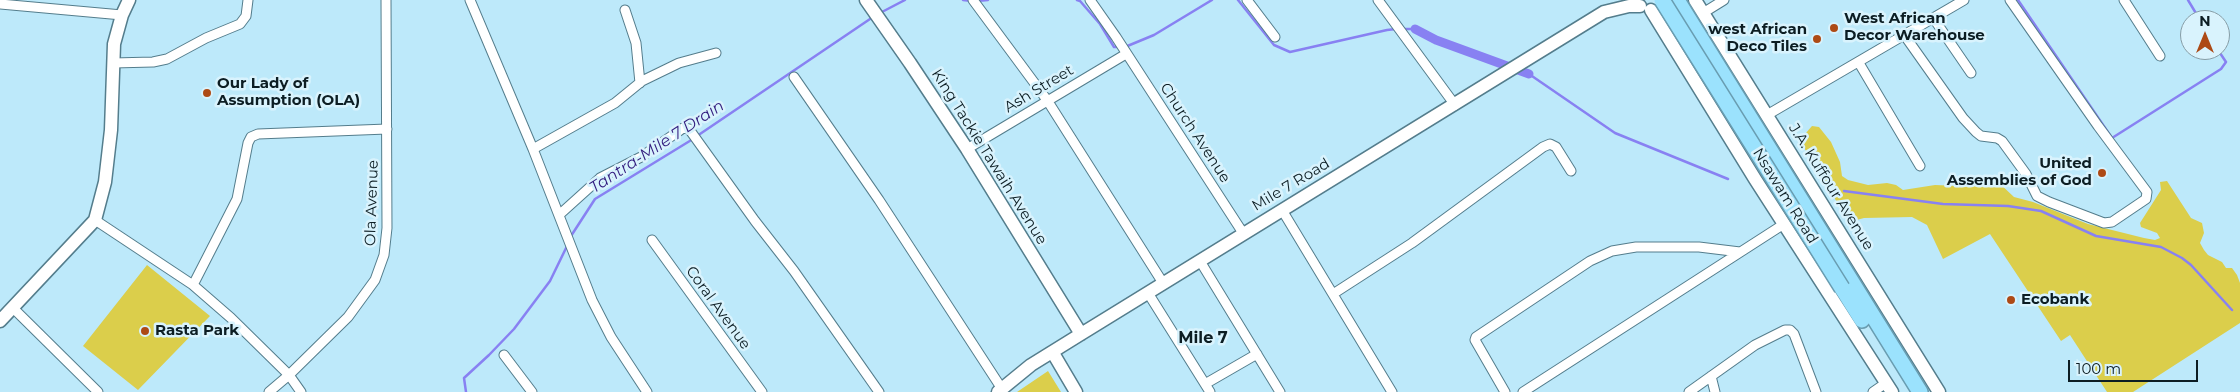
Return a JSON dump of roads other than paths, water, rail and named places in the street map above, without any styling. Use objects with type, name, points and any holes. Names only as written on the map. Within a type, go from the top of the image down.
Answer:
[{"type":"highway","name":"Nsawam Road","points":[[1676,0],[1908,392]]},
{"type":"highway","name":"Nsawam Road","points":[[1647,4],[1920,392]]},
{"type":"street","points":[[0,321],[95,220],[106,182],[114,44],[122,15],[129,0]]},
{"type":"street","points":[[113,63],[153,62],[167,59],[206,38],[240,24],[246,16],[248,0]]},
{"type":"street","name":"Ola Avenue","points":[[269,392],[289,376],[348,317],[375,280],[384,255],[387,228],[386,0]]},
{"type":"street","points":[[470,0],[533,149],[592,300],[611,336],[647,392]]},
{"type":"street","points":[[973,0],[1047,100],[1163,283]]},
{"type":"street","name":"Church Avenue","points":[[1090,0],[1243,233]]},
{"type":"street","points":[[1247,0],[1275,37]]},
{"type":"street","points":[[1378,0],[1455,105]]},
{"type":"street","points":[[1604,12],[1615,0]]},
{"type":"street","points":[[1604,12],[1647,4],[1667,7],[1676,0]]},
{"type":"street","name":"J.A. Kuffour Avenue","points":[[1695,0],[1939,392]]},
{"type":"street","points":[[1703,13],[1724,0]]},
{"type":"street","points":[[1767,115],[1964,0]]},
{"type":"street","points":[[1905,36],[1969,124],[1981,136],[1997,138],[2002,141],[2026,174],[2037,196],[2104,223],[2112,222],[2146,199],[2147,192],[2098,126],[2010,0]]},
{"type":"street","points":[[2124,0],[2160,56]]},
{"type":"street","points":[[0,4],[122,15]]},
{"type":"street","name":"King Tackie Tawaih Avenue","points":[[868,4],[881,20],[967,149],[1081,334]]},
{"type":"street","points":[[1647,4],[1784,224],[1889,387],[1873,392]]},
{"type":"street","points":[[625,10],[636,44],[640,83]]},
{"type":"street","name":"Mile 7 Road","points":[[1000,391],[1031,365],[1054,353],[1081,334],[1243,233],[1455,105],[1604,12]]},
{"type":"street","points":[[1934,19],[1971,73]]},
{"type":"street","name":"Ash Street","points":[[967,149],[1124,51]]},
{"type":"street","points":[[533,149],[615,103],[640,83],[679,63],[716,53]]},
{"type":"street","points":[[1859,63],[1920,166]]},
{"type":"street","points":[[794,77],[895,225],[1000,391]]},
{"type":"street","points":[[192,285],[237,199],[248,142],[252,137],[258,134],[387,129]]},
{"type":"street","points":[[559,215],[600,178],[641,157],[679,130],[689,129],[755,221],[794,271],[879,392]]},
{"type":"street","points":[[1333,294],[1412,243],[1543,147],[1550,144],[1556,147],[1571,171]]},
{"type":"street","points":[[1282,210],[1392,392]]},
{"type":"street","points":[[95,220],[192,285],[231,318],[289,376],[301,392]]},
{"type":"street","points":[[1523,392],[1784,224]]},
{"type":"street","name":"Coral Avenue","points":[[652,240],[762,392]]},
{"type":"street","points":[[1505,392],[1475,340],[1476,337],[1590,260],[1612,251],[1636,247],[1699,247],[1740,252]]},
{"type":"street","points":[[1200,260],[1280,392]]},
{"type":"street","points":[[1148,293],[1208,388],[1257,354]]},
{"type":"street","points":[[13,308],[98,392]]},
{"type":"street","points":[[1689,392],[1755,345],[1780,331],[1790,330],[1794,334],[1816,392]]},
{"type":"street","points":[[1054,353],[1076,392]]},
{"type":"street","points":[[504,355],[532,392]]},
{"type":"street","points":[[1711,376],[1715,392]]},
{"type":"waterway","name":"Tantra-Mile 7 Drain","points":[[880,13],[905,0]]},
{"type":"waterway","name":"Tantra-Mile 7 Drain","points":[[963,0],[972,1]]},
{"type":"waterway","name":"Tantra-Mile 7 Drain","points":[[977,1],[988,0]]},
{"type":"waterway","name":"Tantra-Mile 7 Drain","points":[[1077,0],[1100,24],[1114,47],[1120,47]]},
{"type":"waterway","name":"Tantra-Mile 7 Drain","points":[[1125,47],[1154,35],[1212,0]]},
{"type":"waterway","name":"Tantra-Mile 7 Drain","points":[[1238,0],[1274,45],[1290,52],[1396,29]]},
{"type":"waterway","points":[[2018,0],[2112,138],[2221,69],[2226,62],[2225,60]]},
{"type":"waterway","points":[[2188,0],[2194,10]]},
{"type":"waterway","name":"Tantra-Mile 7 Drain","points":[[697,136],[873,17]]},
{"type":"waterway","name":"Tantra-Mile 7 Drain","points":[[1404,29],[1415,29]]},
{"type":"waterway","points":[[1415,29],[1436,40],[1529,74]]},
{"type":"waterway","points":[[1529,74],[1615,133],[1728,179]]},
{"type":"waterway","name":"Tantra-Mile 7 Drain","points":[[571,236],[595,199],[693,139]]},
{"type":"waterway","points":[[1844,191],[1943,204],[2008,206],[2041,211],[2096,236],[2161,247],[2191,265],[2232,310]]},
{"type":"waterway","name":"Tantra-Mile 7 Drain","points":[[466,392],[464,378],[514,329],[550,281],[568,244]]},
{"type":"place","name":"West African Decor Warehouse","points":[[1834,28]]},
{"type":"place","name":"west African Deco Tiles","points":[[1817,39]]},
{"type":"place","name":"Our Lady of Assumption (OLA)","points":[[207,93]]},
{"type":"place","name":"United Assemblies of God","points":[[2102,173]]},
{"type":"place","name":"Ecobank","points":[[2011,300]]},
{"type":"place","name":"Rasta Park","points":[[145,331]]},
{"type":"district","name":"Mile 7","points":[[1203,338]]}]
